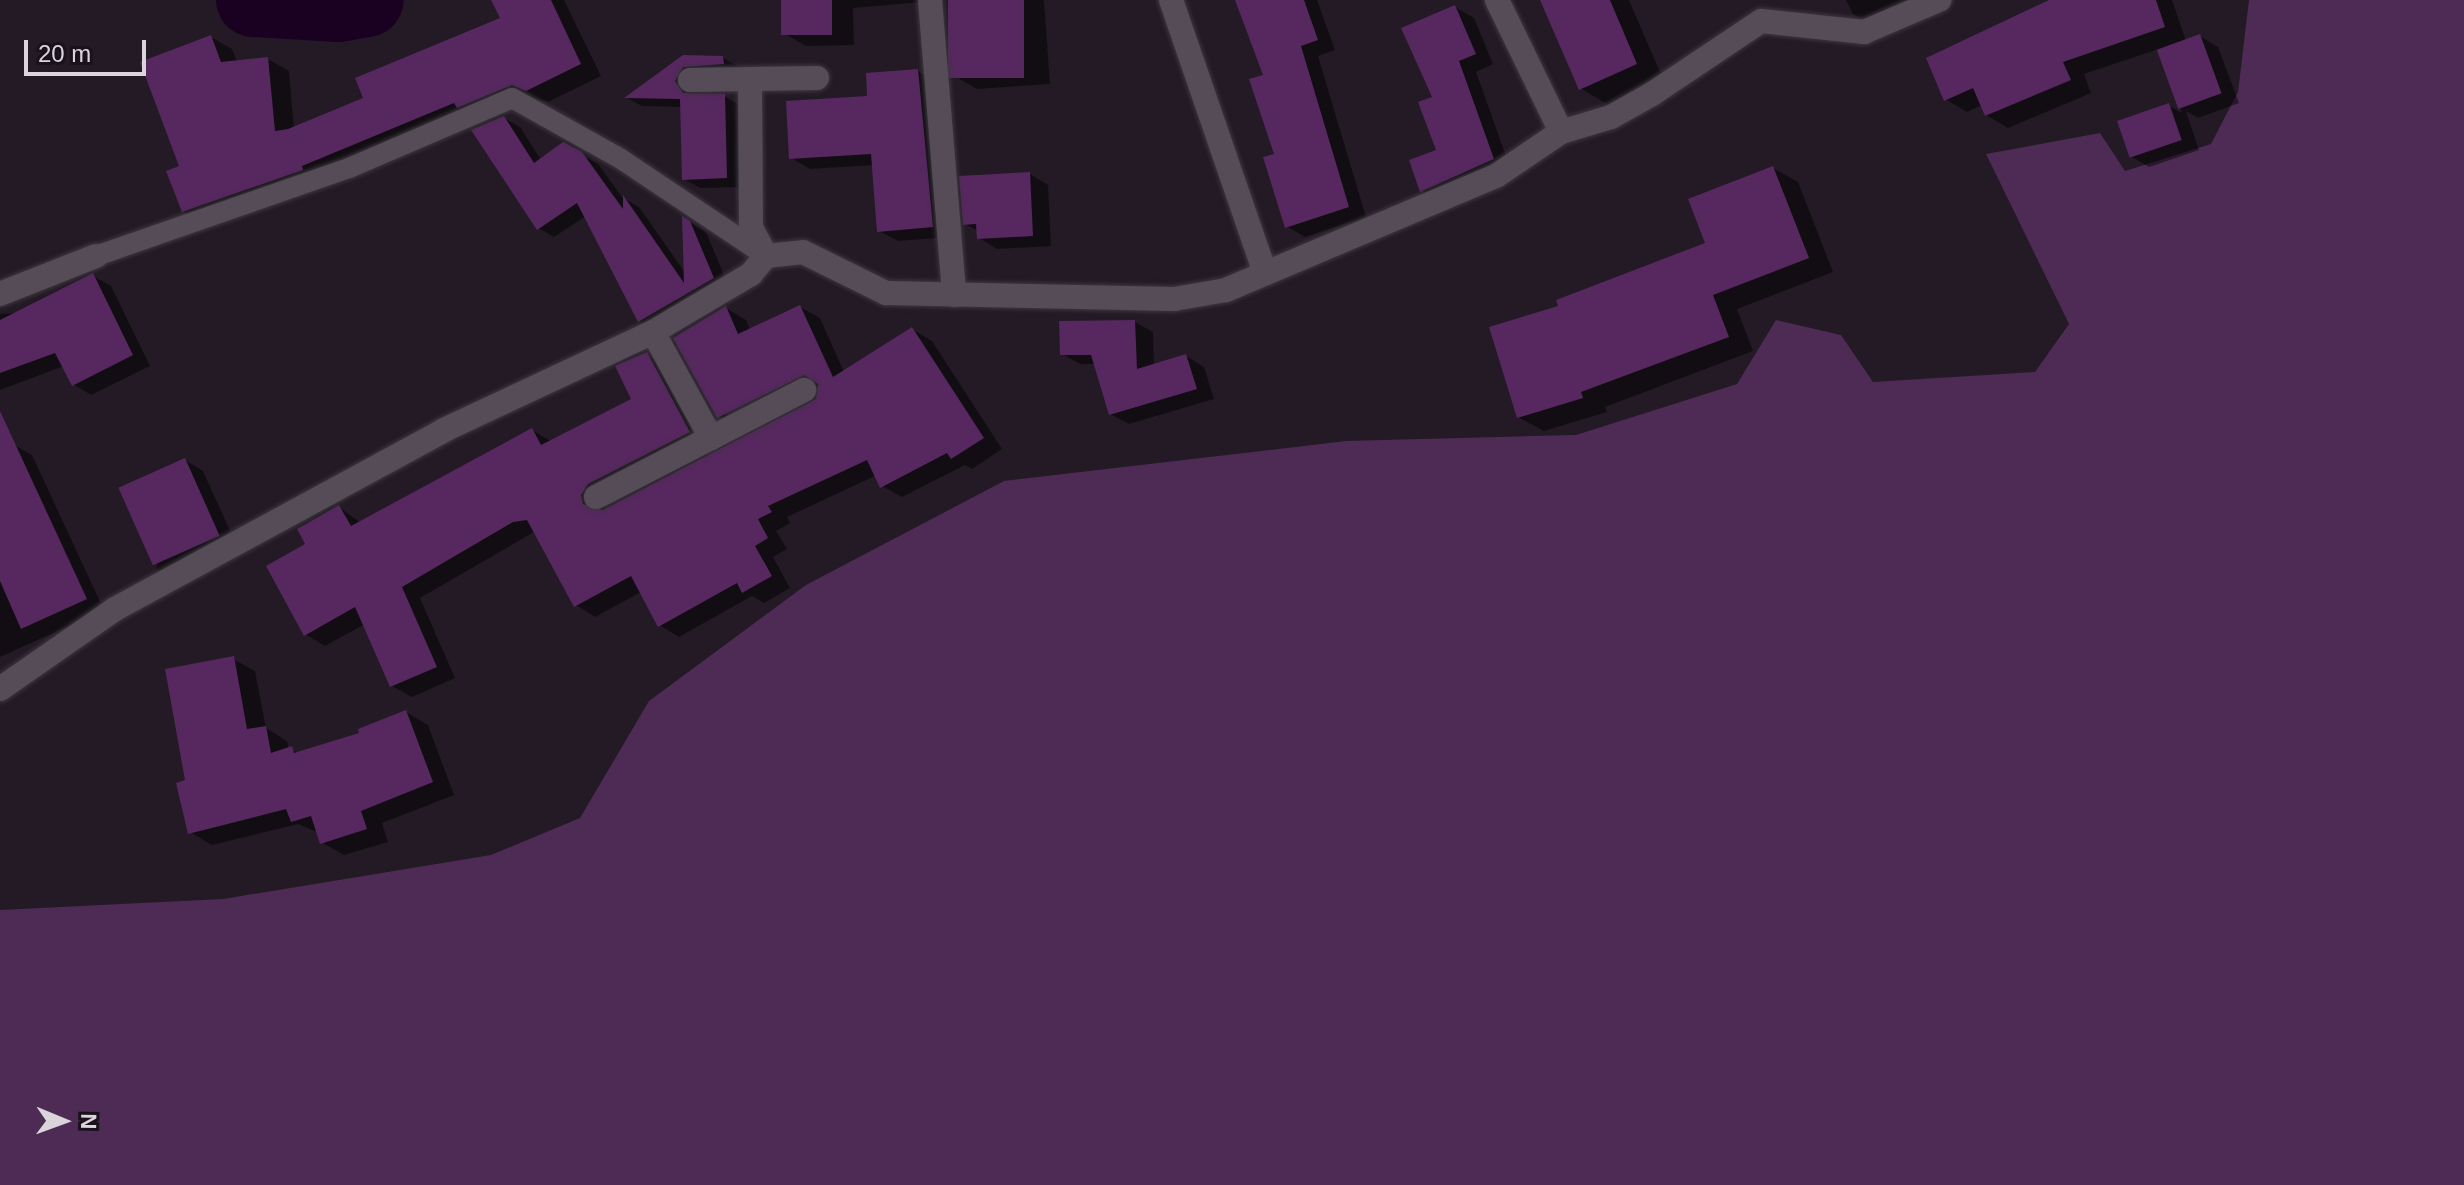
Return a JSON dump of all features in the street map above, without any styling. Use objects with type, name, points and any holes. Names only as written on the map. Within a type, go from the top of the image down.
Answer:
[{"type":"street","points":[[930,0],[954,295]]},
{"type":"street","points":[[1171,0],[1265,273]]},
{"type":"street","points":[[1497,0],[1561,132]]},
{"type":"street","points":[[0,689],[129,602],[444,430],[653,332],[751,274],[766,256],[803,252],[886,293],[1174,299],[1226,290],[1496,176],[1561,132],[1611,117],[1652,94],[1757,11],[1864,32],[1939,0]]},
{"type":"street","points":[[690,80],[817,78]]},
{"type":"street","points":[[750,79],[751,228],[766,256]]},
{"type":"street","points":[[0,294],[96,256]]},
{"type":"street","points":[[653,332],[711,438]]},
{"type":"street","points":[[596,497],[804,390]]},
{"type":"lane","points":[[96,256],[349,168],[512,98],[621,159],[766,256]]},
{"type":"shaded area","points":[[2249,0],[2464,0],[2464,1185],[0,1185],[0,910],[223,899],[491,855],[580,818],[649,701],[806,585],[1004,481],[1346,441],[1576,435],[1737,384],[1776,320],[1841,335],[1873,382],[2035,372],[2069,324],[1986,154],[2100,133],[2125,171],[2211,144],[2238,92]]},
{"type":"building","points":[[491,0],[551,0],[581,64],[526,91],[512,85],[457,108],[454,103],[302,166],[303,170],[182,212],[166,171],[179,166],[140,62],[211,35],[221,62],[268,57],[275,131],[288,129],[363,98],[355,78],[500,18]]},
{"type":"building","points":[[781,0],[832,0],[832,35],[781,35]]},
{"type":"building","points":[[948,0],[1024,0],[1024,78],[948,78]]},
{"type":"building","points":[[1235,0],[1304,0],[1318,40],[1301,46],[1349,207],[1285,228],[1263,157],[1274,154],[1249,79],[1263,75]]},
{"type":"building","points":[[1540,0],[1610,0],[1637,64],[1579,90]]},
{"type":"building","points":[[2049,0],[2156,0],[2165,27],[2063,62],[2071,80],[1985,116],[1973,88],[1944,101],[1926,58]]},
{"type":"building","points":[[1455,5],[1476,54],[1459,61],[1494,159],[1420,192],[1409,160],[1436,150],[1418,102],[1432,97],[1401,28]]},
{"type":"building","points":[[2200,34],[2222,93],[2178,109],[2157,50]]},
{"type":"building","points":[[683,55],[723,56],[724,64],[683,67],[675,81],[683,93],[725,94],[727,178],[682,180],[680,99],[624,98]]},
{"type":"building","points":[[918,69],[933,227],[877,232],[871,154],[789,159],[786,101],[867,96],[866,73]]},
{"type":"building","points":[[2169,103],[2182,140],[2130,158],[2117,121]]},
{"type":"building","points":[[504,116],[534,163],[563,142],[582,152],[623,209],[623,195],[684,283],[682,216],[690,221],[714,278],[638,322],[577,203],[537,230],[471,130]]},
{"type":"building","points":[[1773,166],[1809,258],[1713,295],[1729,337],[1581,392],[1583,398],[1517,418],[1489,327],[1558,306],[1556,300],[1705,243],[1688,199]]},
{"type":"building","points":[[1030,172],[1033,236],[977,239],[976,224],[963,225],[959,176]]},
{"type":"building","points":[[93,273],[133,355],[72,386],[55,353],[0,373],[0,320]]},
{"type":"building","points":[[800,305],[833,377],[912,327],[984,438],[951,459],[947,453],[880,488],[867,460],[768,506],[772,512],[758,519],[768,538],[755,546],[772,576],[742,593],[737,583],[658,627],[631,576],[574,607],[527,520],[513,522],[402,587],[437,667],[390,687],[355,607],[304,636],[266,566],[305,544],[297,529],[339,505],[351,526],[532,428],[541,445],[631,399],[615,366],[647,352],[690,432],[588,484],[581,495],[583,504],[603,510],[816,399],[818,384],[804,375],[717,418],[673,338],[726,306],[738,334]]},
{"type":"building","points":[[1135,320],[1137,369],[1186,354],[1197,389],[1109,415],[1091,355],[1060,355],[1059,321]]},
{"type":"building","points":[[0,411],[87,599],[21,629],[0,581]]},
{"type":"building","points":[[185,458],[220,536],[153,565],[118,488]]},
{"type":"building","points":[[234,656],[247,729],[266,726],[271,753],[292,746],[294,753],[359,733],[358,729],[406,710],[433,782],[361,811],[367,829],[320,844],[311,816],[291,822],[286,809],[188,834],[176,783],[185,780],[165,669]]},
{"type":"waterway","points":[[253,0],[338,5],[367,0]]}]
